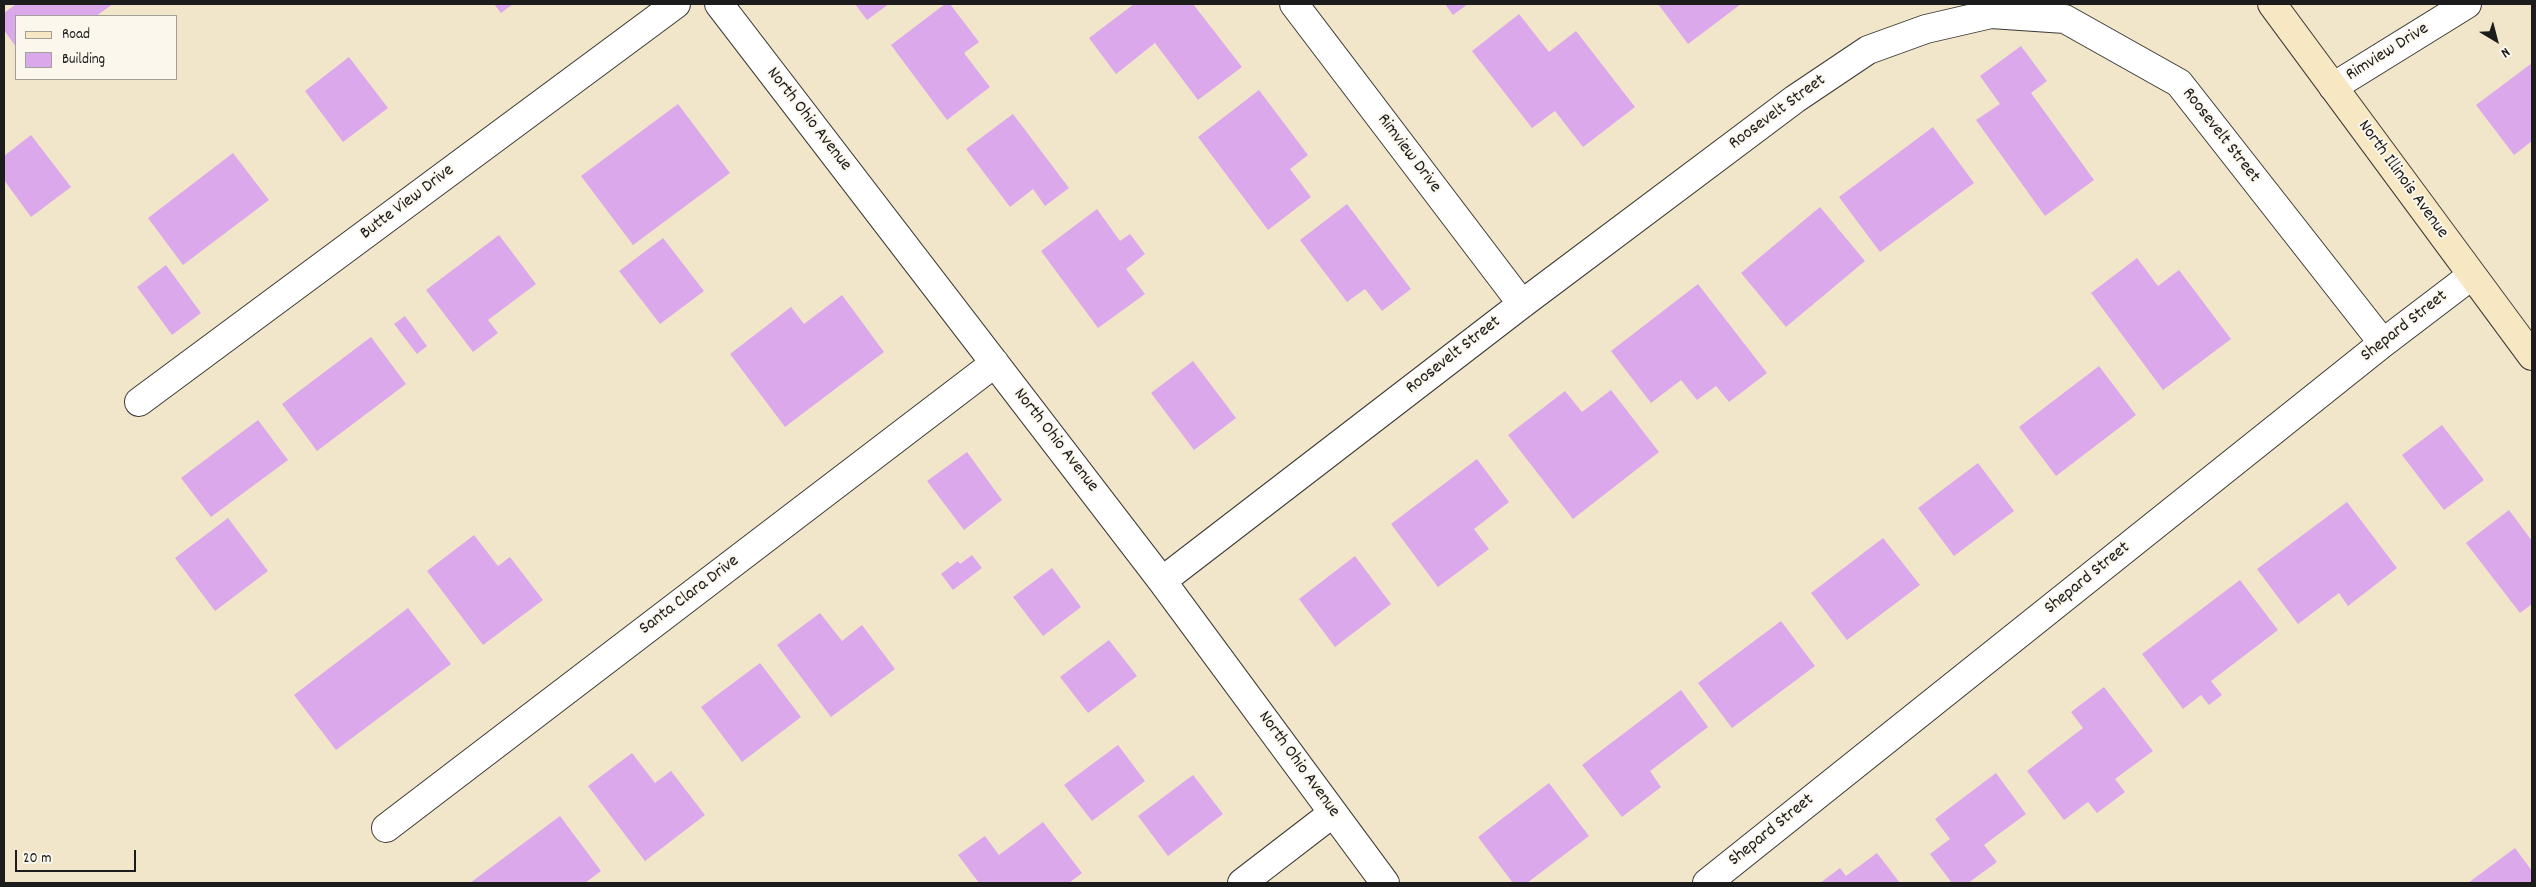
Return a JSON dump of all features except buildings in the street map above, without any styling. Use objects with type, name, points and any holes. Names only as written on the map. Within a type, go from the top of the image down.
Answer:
[{"type":"street","name":"Butte View Drive","points":[[139,402],[676,4]]},
{"type":"street","name":"North Ohio Avenue","points":[[719,4],[1162,581],[1385,883]]},
{"type":"street","name":"Rimview Drive","points":[[1294,4],[1522,304]]},
{"type":"street","name":"North Illinois Avenue","points":[[2272,4],[2471,276],[2532,356]]},
{"type":"street","name":"Rimview Drive","points":[[2333,87],[2467,4]]},
{"type":"street","name":"Roosevelt Street","points":[[1162,581],[1522,304],[1794,99],[1868,50],[1926,28],[1992,14],[2065,19],[2178,83],[2383,343]]},
{"type":"street","name":"Shepard Street","points":[[1707,883],[2383,343],[2471,276]]},
{"type":"street","name":"Santa Clara Drive","points":[[386,828],[995,363]]},
{"type":"street","points":[[1242,883],[1333,813]]}]
